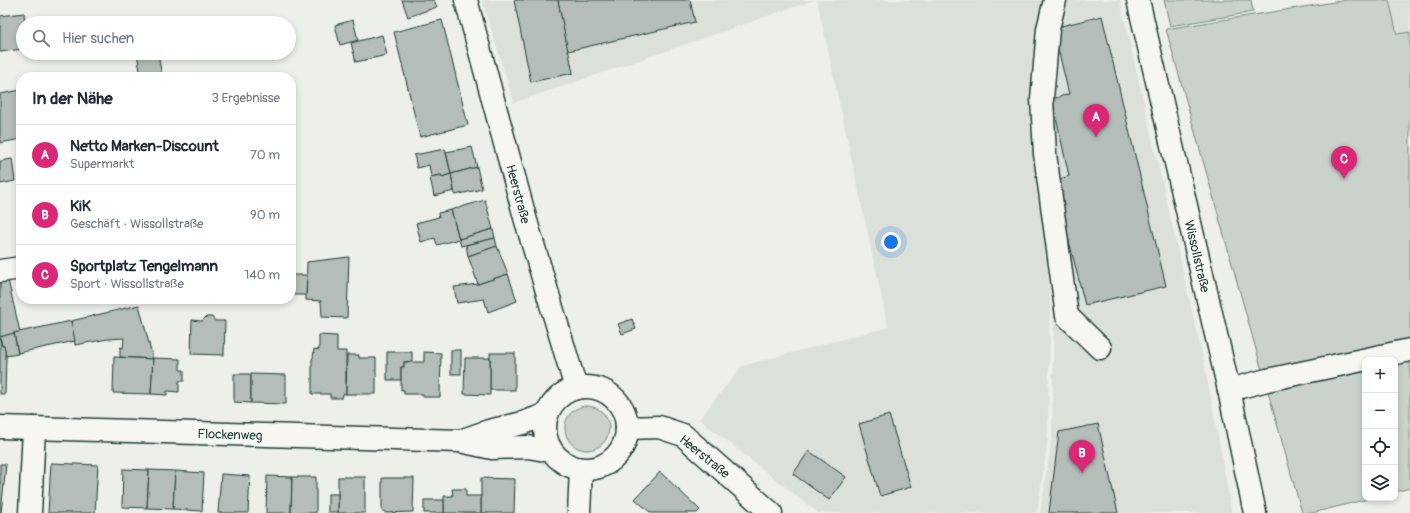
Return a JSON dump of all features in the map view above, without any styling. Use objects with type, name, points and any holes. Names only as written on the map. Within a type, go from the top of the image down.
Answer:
[{"type":"street","name":"Heerstraße","points":[[466,0],[526,221],[576,388]]},
{"type":"street","points":[[1055,0],[1048,29],[1042,99],[1046,161],[1067,316],[1100,348]]},
{"type":"street","name":"Wissollstraße","points":[[1138,0],[1229,390],[1255,513]]},
{"type":"street","points":[[0,271],[16,269]]},
{"type":"street","points":[[1229,390],[1267,380],[1410,350]]},
{"type":"street","points":[[588,386],[600,389],[611,395],[620,404],[625,415],[627,428],[626,439],[621,450],[614,458],[604,465],[593,469],[580,469],[569,466],[559,460],[551,451],[546,439],[544,427],[547,414],[553,402],[563,393],[576,388],[588,386]]},
{"type":"street","name":"Flockenweg","points":[[460,442],[489,431],[524,423],[547,414]]},
{"type":"street","name":"Flockenweg","points":[[0,426],[460,442],[492,448],[528,447],[551,451]]},
{"type":"street","name":"Heerstraße","points":[[627,428],[659,427],[683,435],[770,513]]},
{"type":"street","points":[[30,513],[34,428]]},
{"type":"street","points":[[579,513],[580,469]]},
{"type":"shaded area","points":[[482,0],[815,0],[514,103]]},
{"type":"shaded area","points":[[817,0],[1043,0],[1038,25],[1035,112],[1050,303],[1048,439],[1037,513],[818,513],[699,419],[742,366],[888,327]]},
{"type":"shaded area","points":[[1048,0],[1120,0],[1206,371],[1232,513],[1040,513],[1052,438],[1054,304],[1043,170]]},
{"type":"shaded area","points":[[1164,0],[1251,0],[1253,12],[1170,26]]},
{"type":"shaded area","points":[[1347,0],[1389,0],[1397,34],[1410,32],[1410,488],[1398,491],[1398,357],[1362,357],[1362,500],[1312,513],[1302,513],[1166,29]]},
{"type":"shaded area","points":[[1389,0],[1410,0],[1410,32],[1397,34]]},
{"type":"shaded area","points":[[587,406],[599,410],[605,416],[609,428],[605,440],[599,446],[587,450],[575,446],[569,440],[565,428],[569,416],[575,410]]},
{"type":"building","points":[[402,0],[434,0],[437,7],[408,17]]},
{"type":"building","points":[[514,0],[558,0],[573,73],[531,82]]},
{"type":"building","points":[[558,0],[690,0],[695,22],[568,51]]},
{"type":"building","points":[[24,13],[24,16],[16,16],[16,50],[0,52],[0,16]]},
{"type":"building","points":[[1102,16],[1166,286],[1085,305],[1054,181],[1069,176],[1052,99],[1069,94],[1053,28]]},
{"type":"building","points":[[353,20],[358,40],[340,45],[335,25]]},
{"type":"building","points":[[442,20],[468,125],[420,137],[394,32]]},
{"type":"building","points":[[382,35],[387,55],[356,62],[351,43]]},
{"type":"building","points":[[138,60],[159,60],[161,72],[140,72]]},
{"type":"building","points":[[16,91],[16,140],[0,143],[0,94]]},
{"type":"building","points":[[472,147],[477,167],[451,174],[446,152]]},
{"type":"building","points":[[445,149],[451,174],[442,177],[441,175],[431,177],[429,165],[417,168],[414,155]]},
{"type":"building","points":[[12,159],[15,181],[0,184],[0,161]]},
{"type":"building","points":[[477,167],[482,189],[455,195],[451,174]]},
{"type":"building","points":[[451,174],[454,191],[434,196],[430,177],[441,175],[442,177]]},
{"type":"building","points":[[485,200],[493,229],[459,239],[451,210]]},
{"type":"building","points":[[451,210],[459,239],[437,245],[435,238],[421,242],[416,223],[439,217],[438,213]]},
{"type":"building","points":[[493,229],[495,238],[461,246],[459,239]]},
{"type":"building","points":[[495,238],[497,246],[468,256],[466,245]]},
{"type":"building","points":[[497,246],[508,274],[478,284],[468,256]]},
{"type":"building","points":[[349,257],[347,318],[322,317],[321,301],[306,300],[307,262]]},
{"type":"building","points":[[508,274],[517,301],[488,312],[484,299],[457,303],[454,287],[478,284]]},
{"type":"building","points":[[296,275],[307,275],[306,295],[296,295]]},
{"type":"building","points":[[8,280],[20,332],[0,337],[0,282]]},
{"type":"building","points":[[139,305],[153,359],[120,357],[120,347],[123,348],[124,338],[108,339],[75,345],[71,321]]},
{"type":"building","points":[[206,317],[212,317],[215,321],[225,321],[224,355],[191,354],[192,320],[202,321]]},
{"type":"building","points":[[632,319],[636,329],[622,334],[618,324]]},
{"type":"building","points":[[71,321],[75,341],[18,353],[14,333]]},
{"type":"building","points":[[14,333],[18,354],[6,356],[0,337]]},
{"type":"building","points":[[319,335],[337,336],[337,351],[346,351],[346,394],[343,394],[342,398],[330,398],[330,394],[312,394],[312,359],[314,349],[319,350]]},
{"type":"building","points":[[0,338],[2,346],[4,346],[6,356],[5,394],[0,394]]},
{"type":"building","points":[[451,350],[461,350],[461,374],[451,374]]},
{"type":"building","points":[[387,352],[412,352],[412,361],[404,362],[404,367],[401,367],[401,380],[387,380]]},
{"type":"building","points":[[424,352],[441,353],[440,397],[423,397],[423,394],[404,394],[404,390],[401,390],[401,367],[404,367],[404,362],[424,362]]},
{"type":"building","points":[[490,353],[515,353],[515,390],[490,390]]},
{"type":"building","points":[[347,355],[359,355],[359,358],[376,358],[376,394],[346,394]]},
{"type":"building","points":[[114,357],[153,359],[151,394],[113,393]]},
{"type":"building","points":[[153,358],[180,359],[180,370],[184,370],[184,381],[179,381],[179,392],[167,391],[167,395],[151,394]]},
{"type":"building","points":[[465,358],[490,358],[490,395],[464,394]]},
{"type":"building","points":[[234,374],[251,374],[251,403],[234,402]]},
{"type":"building","points":[[251,374],[286,375],[286,404],[251,403]]},
{"type":"building","points":[[889,415],[911,487],[880,496],[859,424]]},
{"type":"building","points":[[1098,424],[1118,513],[1049,513],[1059,432]]},
{"type":"building","points":[[809,451],[846,477],[829,500],[793,474]]},
{"type":"building","points":[[51,463],[98,465],[95,513],[48,513]]},
{"type":"building","points":[[0,464],[6,464],[1,513],[0,513]]},
{"type":"building","points":[[123,469],[149,470],[147,508],[122,507]]},
{"type":"building","points":[[149,470],[175,471],[173,509],[147,508]]},
{"type":"building","points":[[175,471],[204,473],[202,511],[173,509]]},
{"type":"building","points":[[660,472],[700,510],[697,513],[651,513],[635,499]]},
{"type":"building","points":[[221,474],[250,476],[248,513],[218,513]]},
{"type":"building","points":[[267,476],[292,477],[291,513],[266,513]]},
{"type":"building","points":[[292,477],[316,477],[316,513],[291,513]]},
{"type":"building","points":[[338,477],[365,477],[365,513],[338,513]]},
{"type":"building","points":[[382,478],[414,478],[413,512],[385,513],[385,511],[382,511]]},
{"type":"building","points":[[481,478],[515,479],[514,513],[481,513]]},
{"type":"building","points":[[452,489],[466,489],[466,496],[481,496],[481,513],[444,513],[444,496],[453,496]]},
{"type":"building","points":[[328,494],[338,494],[338,512],[328,512]]},
{"type":"building","points":[[424,500],[444,500],[444,513],[424,513]]},
{"type":"place","name":"Netto Marken-Discount","points":[[1096,137]]},
{"type":"place","name":"Sportplatz Tengelmann","points":[[1344,179]]},
{"type":"place","name":"KiK","points":[[1082,473]]}]
